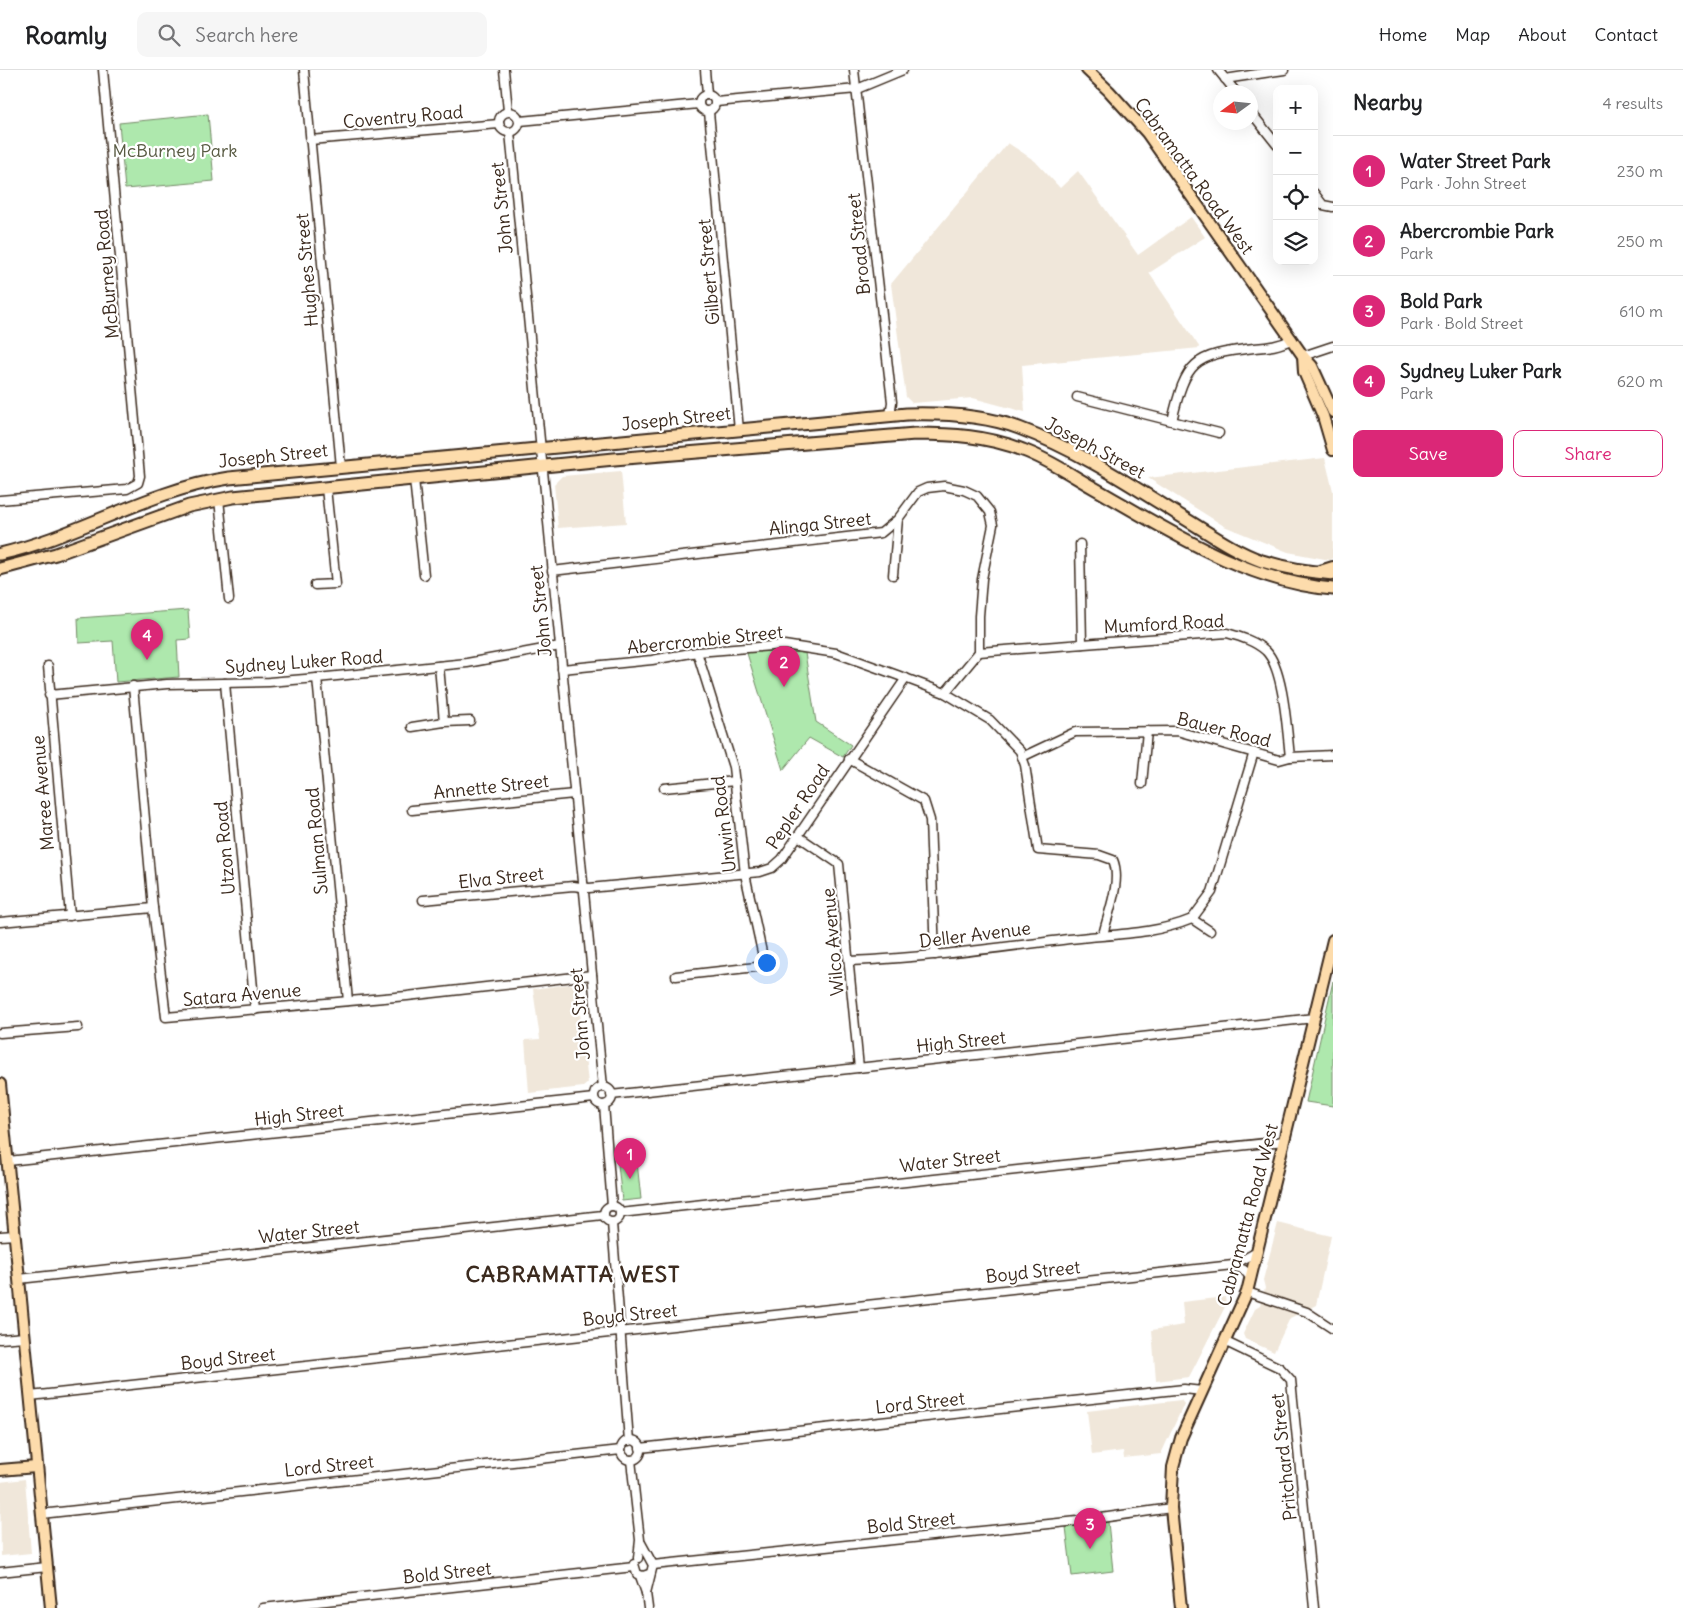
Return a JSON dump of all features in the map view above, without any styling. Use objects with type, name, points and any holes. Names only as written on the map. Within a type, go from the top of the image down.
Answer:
[{"type":"highway","name":"Joseph Street","points":[[0,554],[55,538],[124,509],[199,483],[252,475],[922,414],[974,416],[1018,427],[1064,447],[1225,543],[1261,560],[1314,573],[1333,574]]},
{"type":"highway","name":"Joseph Street","points":[[0,569],[56,554],[189,506],[219,499],[541,467],[915,434],[951,434],[983,438],[1024,450],[1184,539],[1235,563],[1306,587],[1333,589]]},
{"type":"main road","name":"Cabramatta Road West","points":[[1087,70],[1147,133],[1302,356],[1312,366],[1333,412]]},
{"type":"main road","name":"Cabramatta Road West","points":[[1302,356],[1304,372],[1322,416],[1333,450]]},
{"type":"main road","points":[[1314,573],[1333,567]]},
{"type":"main road","name":"Cabramatta Road West","points":[[1181,1608],[1171,1508],[1171,1482],[1177,1450],[1247,1292],[1333,940]]},
{"type":"main road","points":[[0,1084],[3,1146],[8,1161],[51,1608]]},
{"type":"main road","points":[[0,1470],[36,1467]]},
{"type":"street","name":"McBurney Road","points":[[0,500],[127,489],[138,483],[140,476],[103,70]]},
{"type":"street","name":"Hughes Street","points":[[304,70],[341,467]]},
{"type":"street","points":[[504,70],[508,111]]},
{"type":"street","points":[[705,70],[707,95]]},
{"type":"street","name":"Broad Street","points":[[854,70],[892,402],[890,416]]},
{"type":"street","points":[[716,102],[857,89],[903,70]]},
{"type":"street","points":[[1218,70],[1230,85]]},
{"type":"street","points":[[1225,79],[1284,70]]},
{"type":"street","points":[[707,95],[716,102]]},
{"type":"street","points":[[699,104],[700,99],[707,95]]},
{"type":"street","points":[[699,104],[704,111],[709,112],[714,109],[716,102]]},
{"type":"street","points":[[520,121],[699,104]]},
{"type":"street","points":[[508,111],[516,114],[520,121]]},
{"type":"street","points":[[508,111],[501,115],[499,124],[502,129],[510,132],[518,126],[520,121]]},
{"type":"street","name":"Gilbert Street","points":[[709,112],[739,430]]},
{"type":"street","points":[[1258,121],[1273,140]]},
{"type":"street","name":"Coventry Road","points":[[310,140],[499,124]]},
{"type":"street","name":"John Street","points":[[510,132],[541,467],[603,1087]]},
{"type":"street","points":[[1318,198],[1323,205],[1333,207]]},
{"type":"street","points":[[1172,422],[1179,393],[1186,376],[1191,367],[1202,358],[1230,351],[1282,345],[1292,340]]},
{"type":"street","points":[[1302,356],[1333,346]]},
{"type":"street","points":[[1077,397],[1218,433]]},
{"type":"street","points":[[414,479],[424,574]]},
{"type":"street","name":"Alinga Street","points":[[552,571],[881,534],[898,519],[918,492],[928,488],[944,486],[964,490],[976,496],[990,512],[993,525],[982,578],[979,652]]},
{"type":"street","points":[[315,585],[336,584],[326,488]]},
{"type":"street","points":[[219,499],[230,599]]},
{"type":"street","points":[[893,575],[898,519]]},
{"type":"street","points":[[1080,544],[1082,644]]},
{"type":"street","name":"Mumford Road","points":[[979,652],[1227,633],[1252,641],[1267,652],[1274,667],[1286,712],[1290,757]]},
{"type":"street","name":"Abercrombie Street","points":[[562,669],[652,660],[698,652],[766,645],[802,646],[836,653],[945,693],[990,720],[1020,751],[1038,850],[1099,855],[1113,860],[1116,868],[1115,883],[1103,935]]},
{"type":"street","name":"Sydney Luker Road","points":[[49,695],[133,686],[225,684],[317,678],[500,658],[560,646]]},
{"type":"street","name":"Unwin Road","points":[[676,976],[765,966],[745,874],[736,781],[729,751],[698,652]]},
{"type":"street","points":[[945,693],[979,652]]},
{"type":"street","name":"Maree Avenue","points":[[48,666],[49,695],[70,916]]},
{"type":"street","points":[[439,666],[444,722]]},
{"type":"street","name":"Sulman Road","points":[[317,678],[348,1001]]},
{"type":"street","name":"Pepler Road","points":[[582,887],[745,874],[772,868],[782,859],[906,678]]},
{"type":"street","name":"Utzon Road","points":[[225,684],[255,1010]]},
{"type":"street","name":"Satara Avenue","points":[[133,686],[153,908],[166,1017],[255,1010],[592,976]]},
{"type":"street","points":[[412,727],[444,722],[470,721]]},
{"type":"street","points":[[1142,784],[1147,731]]},
{"type":"street","name":"Bauer Road","points":[[1022,757],[1075,732],[1147,731],[1178,731],[1279,760],[1290,757],[1333,756]]},
{"type":"street","points":[[1210,931],[1192,919],[1212,892],[1254,752]]},
{"type":"street","points":[[849,759],[924,802],[927,807],[930,820],[935,955]]},
{"type":"street","points":[[664,788],[736,781]]},
{"type":"street","name":"Annette Street","points":[[412,810],[574,794]]},
{"type":"street","name":"Wilco Avenue","points":[[798,836],[839,864],[859,1068]]},
{"type":"street","name":"Elva Street","points":[[422,900],[572,886],[582,887]]},
{"type":"street","points":[[0,922],[153,908]]},
{"type":"street","name":"Deller Avenue","points":[[849,961],[935,955],[1103,935],[1140,934],[1174,927],[1192,919]]},
{"type":"street","name":"High Street","points":[[612,1095],[1314,1018]]},
{"type":"street","points":[[0,1033],[78,1027]]},
{"type":"street","points":[[603,1087],[608,1088],[612,1095],[609,1102],[604,1105],[598,1104],[594,1098],[595,1091],[603,1087]]},
{"type":"street","name":"High Street","points":[[8,1161],[594,1098]]},
{"type":"street","points":[[604,1105],[612,1206]]},
{"type":"street","name":"Water Street","points":[[620,1213],[1284,1142]]},
{"type":"street","points":[[612,1206],[617,1207],[620,1213],[618,1220],[612,1223],[606,1220],[603,1215],[605,1210],[612,1206]]},
{"type":"street","name":"Water Street","points":[[19,1279],[603,1215]]},
{"type":"street","points":[[612,1223],[628,1441]]},
{"type":"street","points":[[0,1236],[15,1234]]},
{"type":"street","name":"Boyd Street","points":[[30,1396],[1233,1265],[1257,1252]]},
{"type":"street","points":[[1233,1265],[1244,1270],[1250,1278]]},
{"type":"street","points":[[1247,1292],[1307,1312],[1333,1329]]},
{"type":"street","points":[[0,1340],[25,1337]]},
{"type":"street","name":"Pritchard Street","points":[[1226,1342],[1280,1368],[1291,1380],[1314,1608]]},
{"type":"street","name":"Lord Street","points":[[640,1448],[1184,1388],[1202,1391]]},
{"type":"street","points":[[628,1441],[637,1443],[640,1448],[637,1458],[631,1460],[625,1458],[621,1450],[623,1444],[628,1441]]},
{"type":"street","name":"Lord Street","points":[[41,1514],[621,1450]]},
{"type":"street","points":[[631,1460],[640,1540],[638,1558],[634,1567],[636,1573],[640,1576],[646,1593],[648,1608]]},
{"type":"street","name":"Bold Street","points":[[653,1565],[1087,1520],[1171,1508]]},
{"type":"street","points":[[640,1540],[647,1557],[653,1565],[649,1574],[646,1593]]},
{"type":"street","points":[[638,1558],[647,1557]]},
{"type":"street","points":[[0,1572],[47,1567]]},
{"type":"street","name":"Bold Street","points":[[263,1608],[634,1567]]},
{"type":"street","points":[[640,1576],[649,1574]]},
{"type":"shaded area","points":[[1008,143],[1035,161],[1060,188],[1078,171],[1138,255],[1191,217],[1205,237],[1149,273],[1200,348],[1022,365],[1025,412],[973,398],[912,403],[906,397],[891,284]]},
{"type":"shaded area","points":[[1325,458],[1333,491],[1333,558],[1330,560],[1288,552],[1224,526],[1148,478]]},
{"type":"shaded area","points":[[621,471],[626,523],[558,528],[554,484],[562,476]]},
{"type":"shaded area","points":[[570,984],[577,987],[588,1083],[583,1087],[529,1093],[525,1040],[540,1039],[533,989]]},
{"type":"shaded area","points":[[1278,1223],[1331,1236],[1316,1305],[1290,1318],[1274,1352],[1245,1339],[1243,1334],[1255,1309],[1260,1306],[1265,1288],[1263,1280]]},
{"type":"shaded area","points":[[1225,1297],[1226,1305],[1189,1377],[1156,1381],[1152,1330],[1184,1325],[1182,1302]]},
{"type":"shaded area","points":[[1181,1400],[1184,1404],[1161,1454],[1124,1458],[1123,1451],[1092,1455],[1087,1411]]},
{"type":"shaded area","points":[[25,1479],[31,1553],[1,1556],[0,1482]]},
{"type":"green space","name":"McBurney Park","points":[[208,114],[214,181],[125,189],[119,123]]},
{"type":"green space","points":[[188,610],[190,639],[177,640],[179,677],[116,682],[113,641],[79,643],[78,618]]},
{"type":"green space","points":[[746,650],[805,653],[816,722],[851,745],[843,757],[809,738],[783,770]]},
{"type":"green space","points":[[1333,981],[1333,1106],[1306,1102]]},
{"type":"green space","points":[[636,1153],[641,1199],[622,1201],[617,1155]]},
{"type":"green space","points":[[1108,1522],[1113,1571],[1072,1576],[1066,1527]]},
{"type":"place","name":"Sydney Luker Park","points":[[147,660]]},
{"type":"place","name":"Abercrombie Park","points":[[784,687]]},
{"type":"place","name":"Water Street Park","points":[[630,1179]]},
{"type":"place","name":"Bold Park","points":[[1090,1549]]},
{"type":"district","name":"CABRAMATTA WEST","points":[[573,1274]]}]
